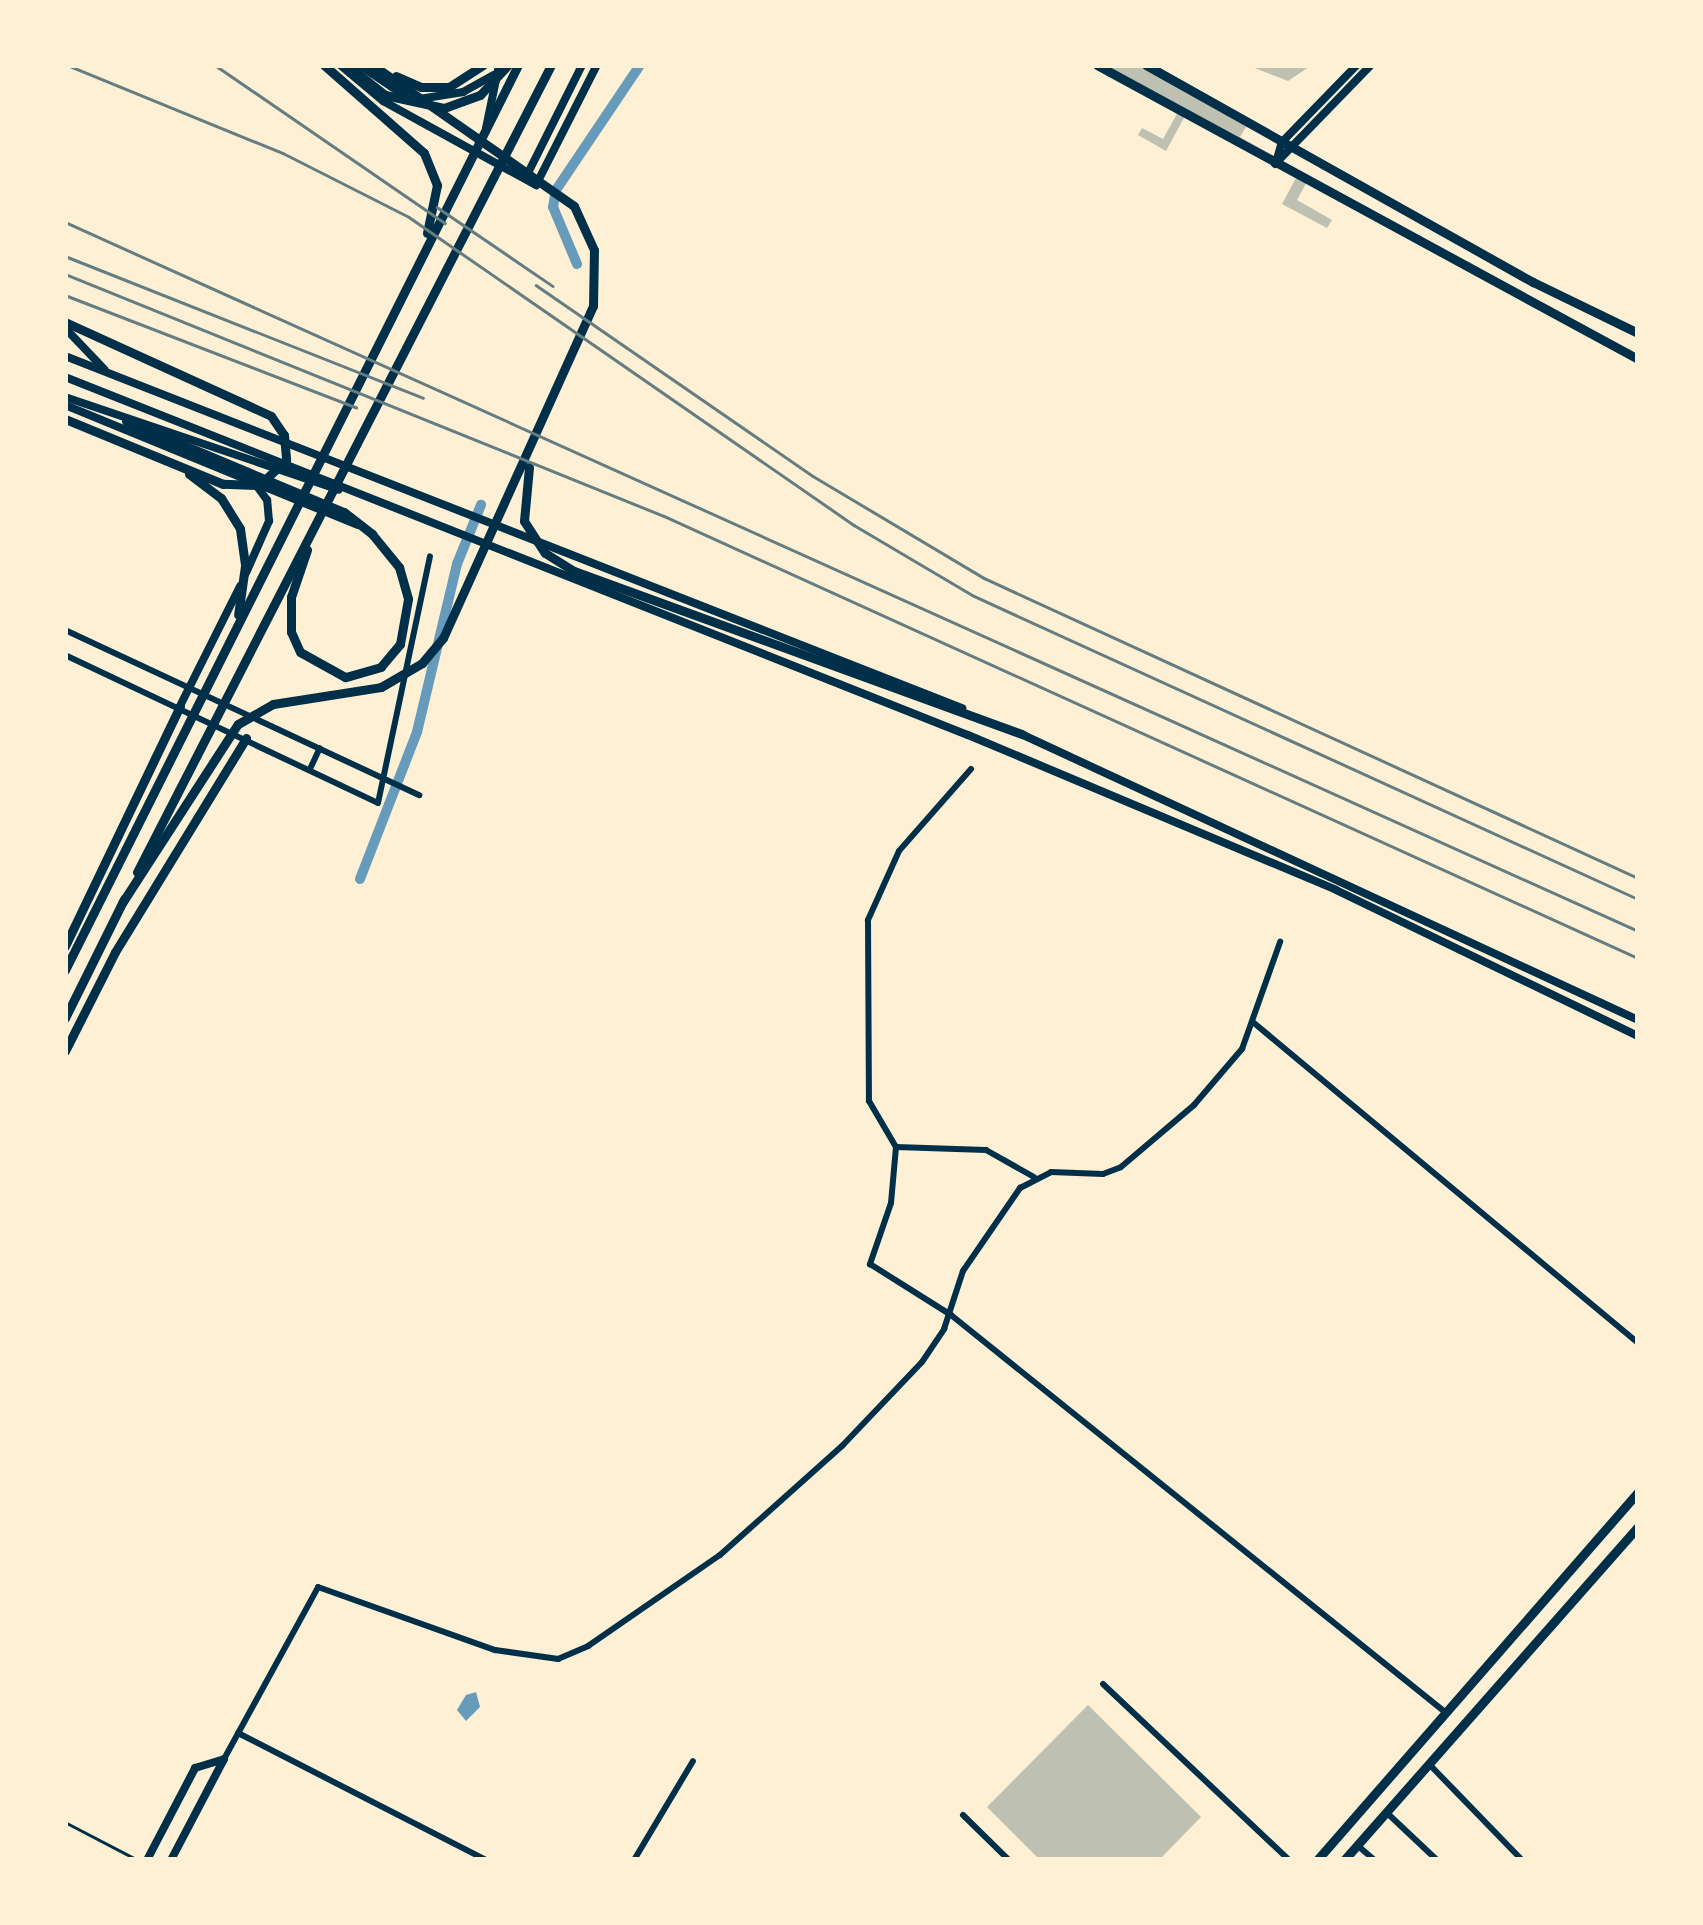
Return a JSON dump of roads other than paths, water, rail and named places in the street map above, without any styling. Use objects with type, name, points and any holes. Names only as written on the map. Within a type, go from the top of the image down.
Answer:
[{"type":"main road","points":[[324,65],[415,142],[432,168],[437,199],[412,274]]},
{"type":"main road","points":[[347,65],[401,102],[444,108],[480,94],[508,65]]},
{"type":"main road","points":[[376,65],[421,87],[449,88],[483,65]]},
{"type":"main road","points":[[122,903],[238,724],[273,704],[381,687],[422,663],[456,618],[538,440],[593,306],[597,271],[587,233],[574,206],[542,178],[376,65]]},
{"type":"main road","points":[[65,970],[518,65]]},
{"type":"main road","points":[[65,1018],[552,65]]},
{"type":"main road","points":[[1097,65],[1638,359]]},
{"type":"main road","points":[[1146,65],[1533,282],[1638,333]]},
{"type":"main road","points":[[65,325],[258,408],[284,435],[280,471],[259,486],[223,484],[65,419]]},
{"type":"main road","points":[[126,421],[344,512],[365,528],[399,567],[407,622],[400,644],[382,667],[345,678],[313,664],[291,632],[291,597],[319,517]]},
{"type":"main road","points":[[538,440],[523,495],[524,521],[558,562],[928,705],[1022,734]]},
{"type":"main road","points":[[178,466],[221,498],[240,529],[244,587],[221,659]]},
{"type":"main road","points":[[65,946],[180,706]]},
{"type":"main road","points":[[65,1051],[115,952],[246,738]]},
{"type":"main road","points":[[1317,1860],[1638,1492]]},
{"type":"main road","points":[[1344,1860],[1638,1526]]},
{"type":"street","points":[[340,65],[382,101],[536,185],[597,65]]},
{"type":"street","points":[[359,65],[416,100],[463,92],[494,76]]},
{"type":"street","points":[[486,159],[494,76],[499,65]]},
{"type":"street","points":[[525,179],[582,65]]},
{"type":"street","points":[[1275,164],[1286,144],[1357,65]]},
{"type":"street","points":[[1286,144],[1371,65]]},
{"type":"street","points":[[65,325],[108,372]]},
{"type":"street","points":[[65,356],[1022,734],[1638,1020]]},
{"type":"street","points":[[65,376],[968,735],[1336,890],[1638,1036]]},
{"type":"street","points":[[65,397],[126,421],[173,430],[321,487],[356,492]]},
{"type":"street","points":[[65,405],[365,528]]},
{"type":"street","points":[[180,706],[269,521],[263,492],[235,475]]},
{"type":"street","points":[[65,655],[180,706],[378,803],[430,556]]},
{"type":"street","points":[[65,630],[418,795]]},
{"type":"street","points":[[310,769],[320,748]]},
{"type":"street","points":[[971,769],[899,851],[868,920],[869,1102],[896,1147],[891,1203],[870,1264],[951,1314],[1445,1712]]},
{"type":"street","points":[[896,1147],[986,1150],[1034,1177],[1103,1174],[1140,1155],[1194,1105],[1242,1049],[1280,942]]},
{"type":"street","points":[[1254,1023],[1638,1343]]},
{"type":"street","points":[[171,1860],[318,1587],[514,1655],[573,1654],[752,1530],[886,1402],[951,1314],[963,1271],[988,1230],[1034,1177]]},
{"type":"street","points":[[1104,1684],[1289,1860]]},
{"type":"street","points":[[238,1733],[486,1860]]},
{"type":"street","points":[[147,1860],[194,1768],[224,1759]]},
{"type":"street","points":[[634,1860],[693,1760]]},
{"type":"street","points":[[1428,1763],[1522,1860]]},
{"type":"street","points":[[1386,1812],[1437,1860]]},
{"type":"street","points":[[963,1815],[1009,1860]]},
{"type":"street","points":[[1358,1845],[1374,1860]]},
{"type":"lane","points":[[65,1822],[138,1860]]},
{"type":"water","points":[[476,1692],[480,1707],[466,1721],[457,1710],[466,1695]]},
{"type":"waterway","points":[[577,264],[553,207],[556,190],[640,65]]},
{"type":"waterway","points":[[360,879],[417,732],[457,564],[481,505]]},
{"type":"railway","points":[[67,65],[283,153],[409,217],[854,525],[974,596],[1638,899]]},
{"type":"railway","points":[[215,65],[445,223]]},
{"type":"railway","points":[[437,207],[553,286]]},
{"type":"railway","points":[[65,222],[1638,931]]},
{"type":"railway","points":[[65,256],[423,398]]},
{"type":"railway","points":[[65,274],[664,516],[1638,958]]},
{"type":"railway","points":[[536,285],[813,476],[984,578],[1638,878]]},
{"type":"railway","points":[[65,295],[356,407]]}]
